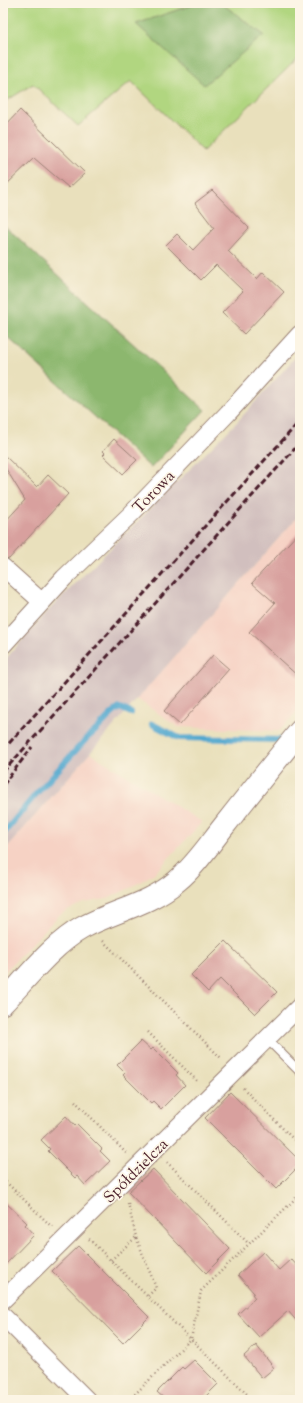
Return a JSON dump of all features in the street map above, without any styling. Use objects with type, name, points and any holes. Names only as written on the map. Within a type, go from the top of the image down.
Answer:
[{"type":"street","name":"Torowa","points":[[3,645],[42,602],[228,413],[300,334]]},
{"type":"street","points":[[3,567],[42,602]]},
{"type":"street","points":[[3,1003],[49,955],[80,929],[98,920],[145,902],[163,892],[177,881],[198,859],[300,731]]},
{"type":"street","name":"Spółdzielcza","points":[[3,1300],[78,1228],[300,1006]]},
{"type":"street","points":[[3,1316],[87,1400]]},
{"type":"lane","points":[[267,1039],[300,1072]]},
{"type":"path","points":[[100,938],[233,1074],[300,1146]]},
{"type":"path","points":[[148,1032],[211,1095]]},
{"type":"path","points":[[75,1101],[139,1167]]},
{"type":"path","points":[[156,1150],[249,1244]]},
{"type":"path","points":[[3,1179],[65,1240]]},
{"type":"path","points":[[123,1183],[136,1237],[156,1288],[148,1296]]},
{"type":"path","points":[[129,1400],[191,1339],[201,1291],[300,1194]]},
{"type":"path","points":[[78,1228],[253,1400]]},
{"type":"path","points":[[111,1260],[136,1237]]},
{"type":"shaded area","points":[[300,352],[300,514],[3,852],[3,662],[48,611],[239,420]]},
{"type":"shaded area","points":[[300,514],[300,708],[279,731],[178,727],[137,699]]},
{"type":"shaded area","points":[[90,753],[202,822],[155,873],[130,888],[106,899],[84,903],[59,915],[3,974],[3,852]]},
{"type":"green space","points":[[3,3],[198,3],[137,24],[263,35],[221,3],[300,3],[300,56],[203,151],[131,81],[78,126],[33,84],[3,103]]},
{"type":"green space","points":[[198,3],[221,3],[264,35],[204,85],[136,24]]},
{"type":"green space","points":[[3,224],[205,410],[151,468],[3,333]]},
{"type":"building","points":[[20,110],[85,173],[69,188],[34,158],[3,188],[3,128]]},
{"type":"building","points":[[212,190],[249,228],[228,251],[257,279],[263,272],[284,292],[244,334],[222,313],[243,291],[216,265],[201,280],[166,245],[177,234],[193,250],[214,228],[195,203]]},
{"type":"building","points":[[114,439],[137,460],[123,474],[103,455],[105,453],[103,451]]},
{"type":"building","points":[[4,455],[37,487],[48,475],[68,494],[9,559],[3,557],[3,524],[25,500],[3,464]]},
{"type":"building","points":[[300,531],[300,678],[249,632],[275,603],[252,583]]},
{"type":"building","points":[[213,655],[229,669],[180,725],[164,711]]},
{"type":"building","points":[[225,941],[277,992],[255,1014],[220,979],[208,992],[191,975]]},
{"type":"building","points":[[141,1041],[151,1050],[153,1048],[178,1073],[176,1075],[185,1085],[161,1109],[153,1101],[151,1103],[123,1075],[125,1073],[117,1065]]},
{"type":"building","points":[[230,1092],[300,1161],[300,1165],[276,1189],[205,1118]]},
{"type":"building","points":[[66,1116],[75,1126],[77,1124],[102,1149],[100,1151],[110,1161],[85,1185],[77,1176],[75,1178],[48,1151],[50,1149],[41,1140]]},
{"type":"building","points":[[153,1169],[230,1249],[206,1273],[128,1192]]},
{"type":"building","points":[[3,1200],[27,1223],[25,1225],[34,1235],[3,1267]]},
{"type":"building","points":[[78,1246],[149,1317],[123,1343],[52,1271]]},
{"type":"building","points":[[263,1252],[279,1270],[291,1259],[300,1269],[300,1325],[288,1311],[259,1337],[238,1314],[255,1298],[252,1294],[254,1293],[238,1275]]},
{"type":"building","points":[[256,1345],[274,1368],[262,1378],[244,1356]]},
{"type":"building","points":[[194,1360],[218,1384],[202,1400],[166,1400],[157,1392],[182,1367],[184,1369]]},
{"type":"waterway","points":[[3,834],[36,794],[111,714],[120,708],[131,713]]},
{"type":"waterway","points":[[152,724],[179,738],[286,740]]},
{"type":"railway","points":[[3,750],[300,421]]},
{"type":"railway","points":[[3,772],[300,443]]},
{"type":"railway","points":[[3,785],[32,747]]}]
